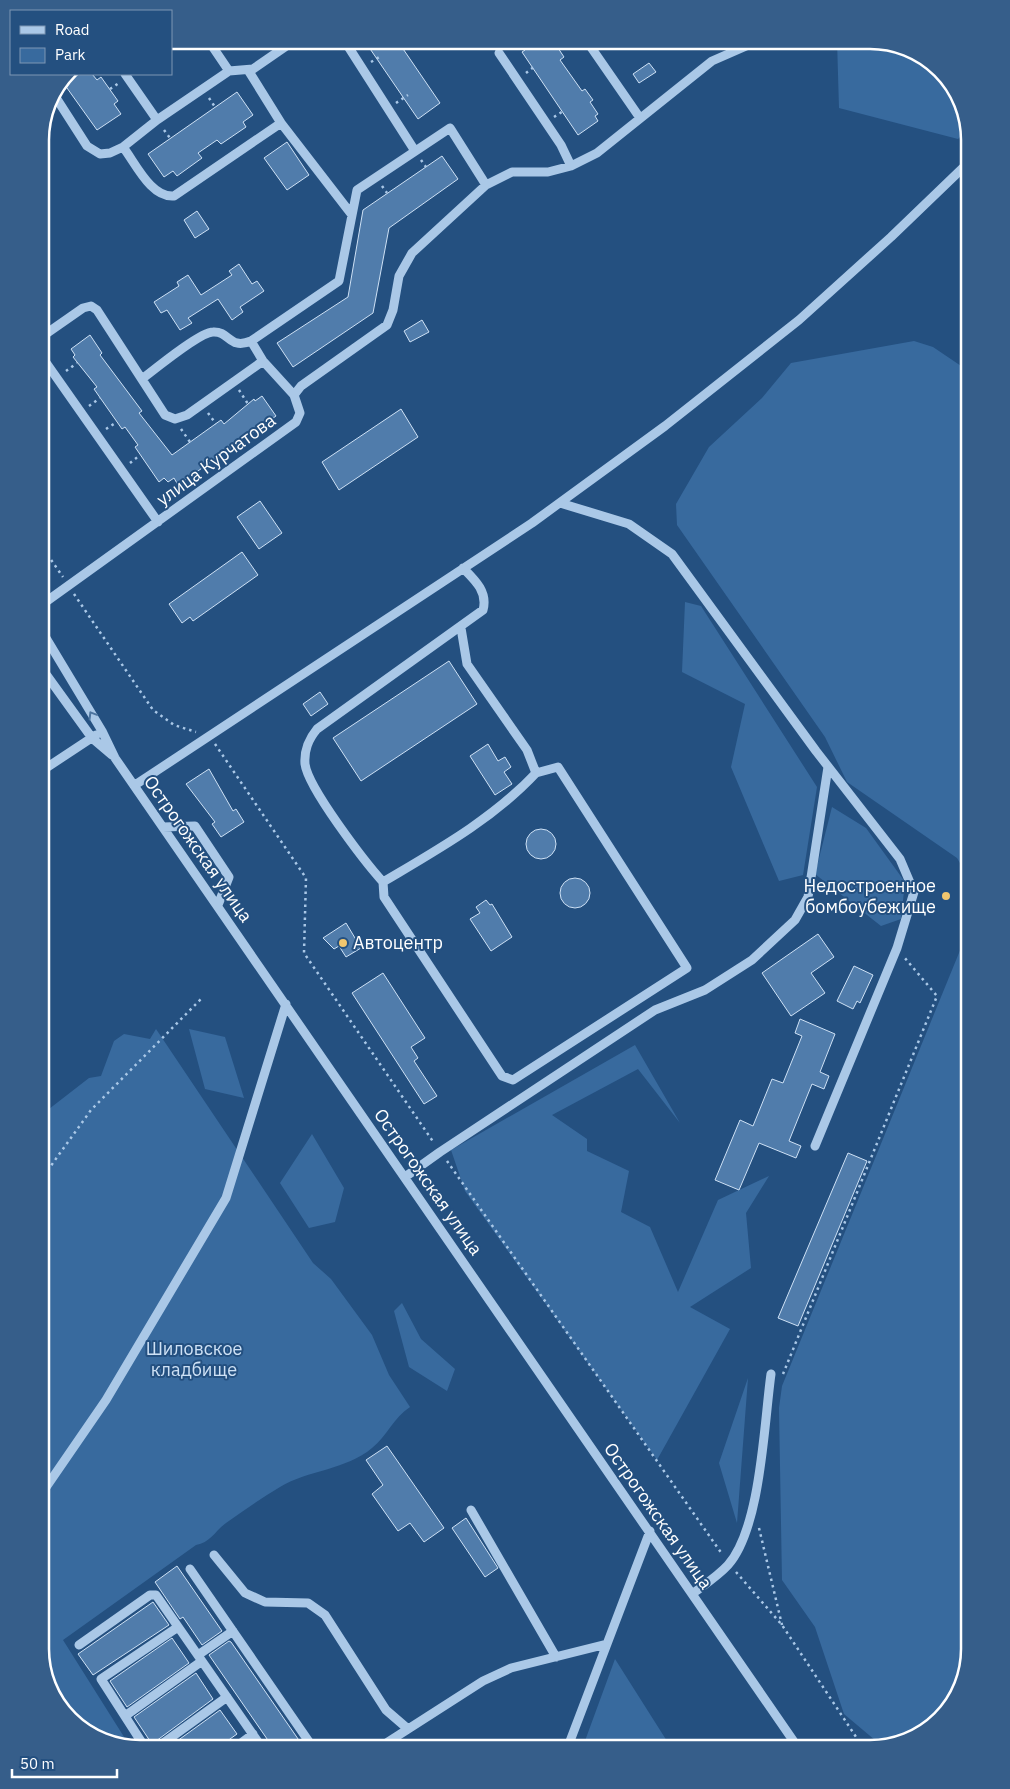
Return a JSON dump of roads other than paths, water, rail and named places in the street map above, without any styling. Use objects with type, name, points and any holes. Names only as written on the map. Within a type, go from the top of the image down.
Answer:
[{"type":"street","points":[[214,49],[229,71]]},
{"type":"street","points":[[58,101],[88,146],[100,154],[110,153],[123,147],[157,120],[229,71],[248,70],[281,49]]},
{"type":"street","points":[[350,49],[415,151]]},
{"type":"street","points":[[592,49],[640,118]]},
{"type":"street","points":[[251,341],[263,361],[294,395],[301,386],[387,325],[393,310],[399,276],[412,253],[486,185],[512,172],[548,172],[570,166],[597,153],[712,61],[739,49]]},
{"type":"street","points":[[499,54],[561,146],[570,166]]},
{"type":"street","points":[[248,70],[281,123],[352,215]]},
{"type":"street","points":[[126,75],[157,120]]},
{"type":"street","points":[[123,147],[156,191],[165,197],[174,196],[281,123]]},
{"type":"street","points":[[142,378],[206,332],[222,333],[233,343],[243,344],[251,341],[339,280],[357,190],[450,128],[486,185]]},
{"type":"street","points":[[135,785],[560,503],[665,426],[799,320],[892,237],[961,170]]},
{"type":"street","points":[[49,332],[83,308],[91,306],[97,310],[165,416],[175,419],[187,415],[263,361]]},
{"type":"street","points":[[49,367],[158,522]]},
{"type":"street","name":"улица Курчатова","points":[[49,600],[70,587],[296,422],[300,413],[294,395]]},
{"type":"street","points":[[560,503],[629,524],[672,554],[828,767],[900,859],[914,892],[897,948],[815,1146]]},
{"type":"street","points":[[383,882],[458,836],[516,795],[536,772],[558,767],[687,968],[513,1080],[502,1076],[384,896],[383,882],[354,849],[312,782],[305,766],[306,750],[309,738],[317,729],[461,628],[483,610],[486,601],[480,586],[464,568]]},
{"type":"street","points":[[461,628],[467,664],[527,750],[536,772]]},
{"type":"street","name":"Острогожская улица","points":[[49,643],[102,731],[115,758],[793,1740]]},
{"type":"street","points":[[49,678],[92,738],[115,758]]},
{"type":"street","points":[[49,766],[102,731]]},
{"type":"street","points":[[405,1177],[655,1010],[705,990],[752,960],[795,920],[808,897],[828,767]]},
{"type":"street","points":[[163,827],[195,826],[229,878],[218,905]]},
{"type":"street","points":[[49,1483],[106,1400],[226,1198],[286,1004]]},
{"type":"street","points":[[692,1594],[729,1564],[747,1532],[759,1481],[771,1374]]},
{"type":"street","points":[[471,1510],[556,1657]]},
{"type":"street","points":[[570,1740],[650,1531]]},
{"type":"street","points":[[214,1554],[245,1593],[265,1602],[308,1603],[325,1615],[386,1710],[408,1729]]},
{"type":"street","points":[[190,1569],[308,1740]]},
{"type":"street","points":[[79,1645],[150,1595],[156,1595],[257,1740]]},
{"type":"street","points":[[140,1740],[102,1679],[178,1627]]},
{"type":"street","points":[[125,1716],[233,1631]]},
{"type":"street","points":[[391,1740],[483,1681],[511,1668],[607,1644]]},
{"type":"street","points":[[169,1740],[227,1698]]},
{"type":"street","points":[[245,1740],[253,1734]]},
{"type":"place","name":"Недостроенное бомбоубежище","points":[[946,896]]},
{"type":"place","name":"Автоцентр","points":[[343,943]]},
{"type":"park label","name":"Шиловское кладбище","points":[[194,1359]]}]
